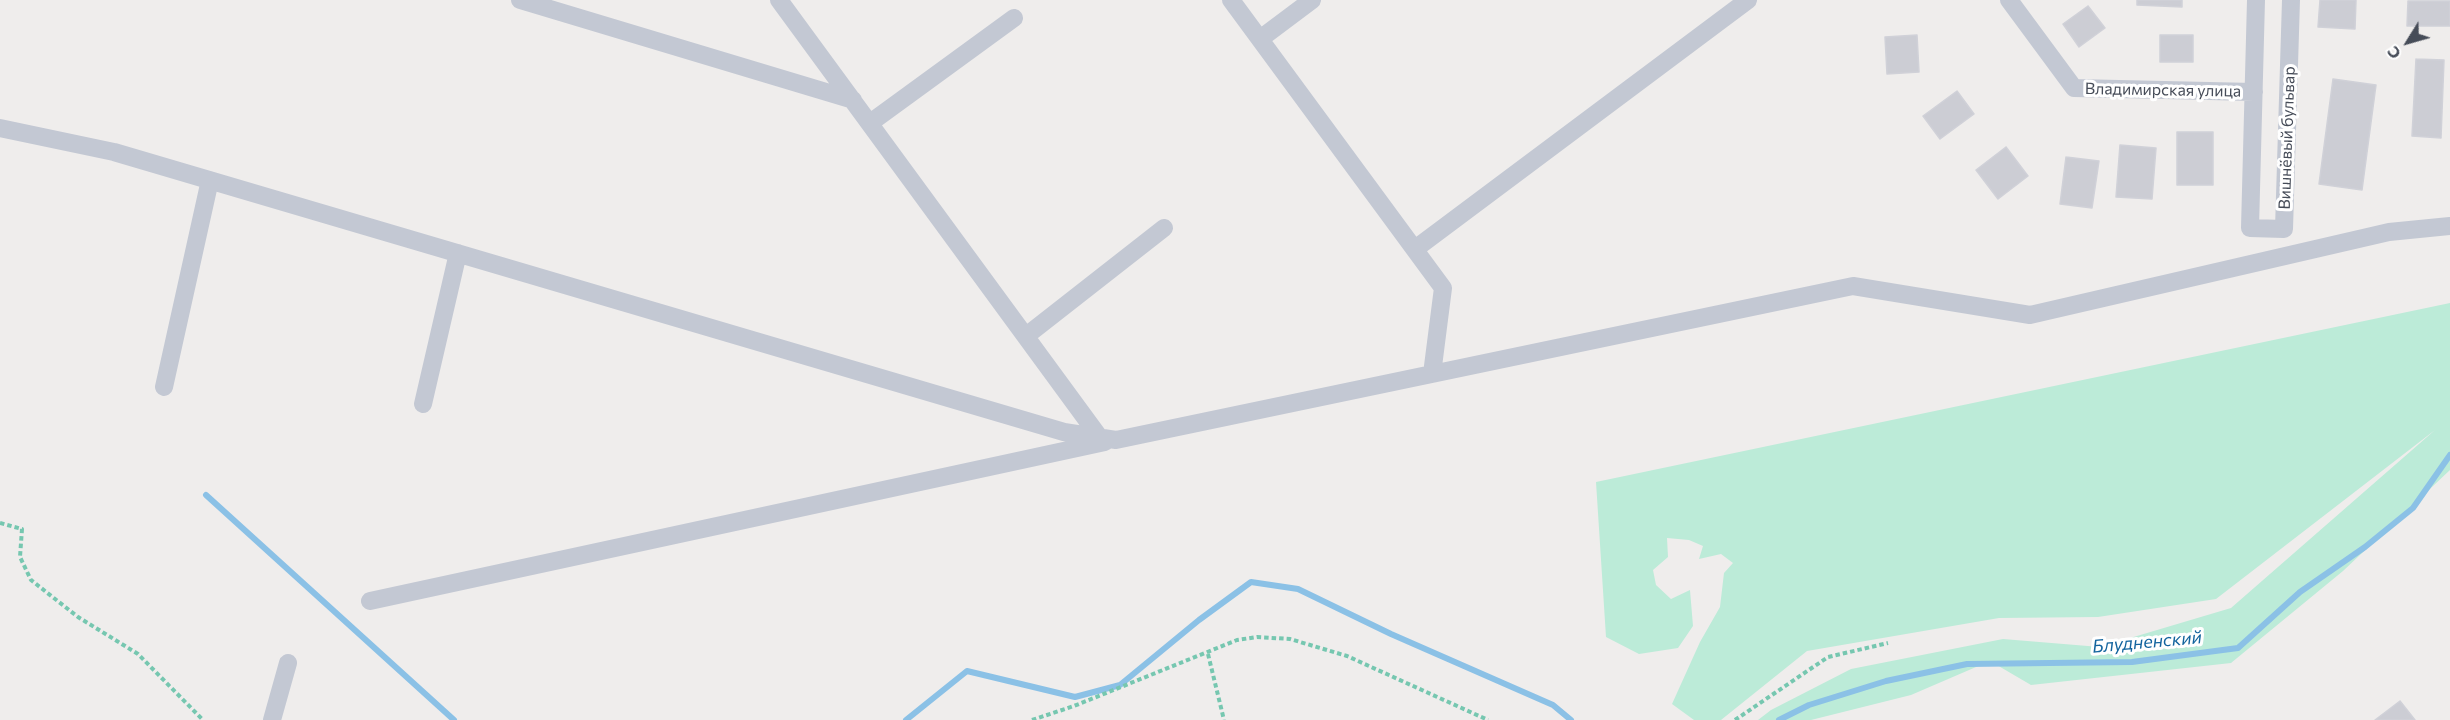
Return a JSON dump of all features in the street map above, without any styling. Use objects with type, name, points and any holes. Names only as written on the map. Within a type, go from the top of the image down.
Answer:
[{"type":"street","points":[[520,0],[853,100]]},
{"type":"street","points":[[779,0],[1026,336],[1108,439]]},
{"type":"street","points":[[1231,0],[1443,288],[1432,374]]},
{"type":"street","points":[[1260,39],[1312,0]]},
{"type":"street","points":[[1415,249],[1748,0]]},
{"type":"street","name":"Владимирская улица","points":[[2009,0],[2074,88],[2254,92]]},
{"type":"street","name":"Вишнёвый бульвар","points":[[2256,0],[2250,228],[2284,229],[2291,0]]},
{"type":"street","points":[[870,123],[1014,18]]},
{"type":"street","points":[[0,128],[114,152],[1064,432],[1108,439]]},
{"type":"street","points":[[164,387],[210,180]]},
{"type":"street","points":[[370,601],[1108,439],[1853,286],[2030,315],[2389,232],[2450,226]]},
{"type":"street","points":[[1026,336],[1164,228]]},
{"type":"street","points":[[423,404],[458,254]]},
{"type":"street","points":[[272,720],[288,663]]},
{"type":"path","points":[[0,523],[22,529],[20,557],[31,580],[78,617],[138,654],[203,720]]},
{"type":"path","points":[[1032,720],[1209,654],[1237,640],[1257,637],[1290,639],[1347,656],[1488,720]]},
{"type":"path","points":[[1735,720],[1828,657],[1888,643]]},
{"type":"path","points":[[1209,654],[1224,720]]},
{"type":"green space","points":[[2450,303],[2450,470],[2343,571],[2231,663],[2031,685],[1990,661],[1911,695],[1811,720],[1758,720],[1771,710],[1851,669],[2003,639],[2100,647],[2231,608],[2435,430],[2216,599],[2098,617],[1999,618],[1807,651],[1721,720],[1694,720],[1672,704],[1700,642],[1720,607],[1724,573],[1733,563],[1721,554],[1699,559],[1703,546],[1689,540],[1667,538],[1668,557],[1653,570],[1656,585],[1671,599],[1690,590],[1693,626],[1678,648],[1639,654],[1606,637],[1596,482]]},
{"type":"building","points":[[2137,0],[2182,0],[2182,7],[2137,5]]},
{"type":"building","points":[[2320,0],[2356,0],[2355,29],[2318,27]]},
{"type":"building","points":[[2408,1],[2450,1],[2450,26],[2407,26]]},
{"type":"building","points":[[2088,6],[2105,28],[2079,47],[2063,24]]},
{"type":"building","points":[[1917,35],[1919,72],[1887,74],[1885,37]]},
{"type":"building","points":[[2160,35],[2193,35],[2193,62],[2160,62]]},
{"type":"building","points":[[2416,59],[2444,60],[2441,138],[2412,136]]},
{"type":"building","points":[[2333,79],[2376,85],[2362,190],[2319,184]]},
{"type":"building","points":[[1957,91],[1974,114],[1940,139],[1923,116]]},
{"type":"building","points":[[2177,132],[2213,132],[2213,185],[2177,185]]},
{"type":"building","points":[[2120,145],[2156,148],[2152,199],[2116,197]]},
{"type":"building","points":[[2006,147],[2028,176],[1998,199],[1976,170]]},
{"type":"building","points":[[2066,157],[2099,161],[2092,208],[2060,204]]},
{"type":"building","points":[[2400,701],[2415,720],[2375,720]]},
{"type":"waterway","name":"Блудненский","points":[[1779,720],[1809,705],[1886,681],[1967,664],[2132,662],[2238,648],[2300,592],[2365,547],[2413,508],[2450,455]]},
{"type":"waterway","points":[[206,495],[454,720]]},
{"type":"waterway","points":[[906,720],[967,671],[1075,697],[1120,685],[1199,620],[1251,582],[1298,589],[1391,634],[1553,705],[1571,720]]}]
